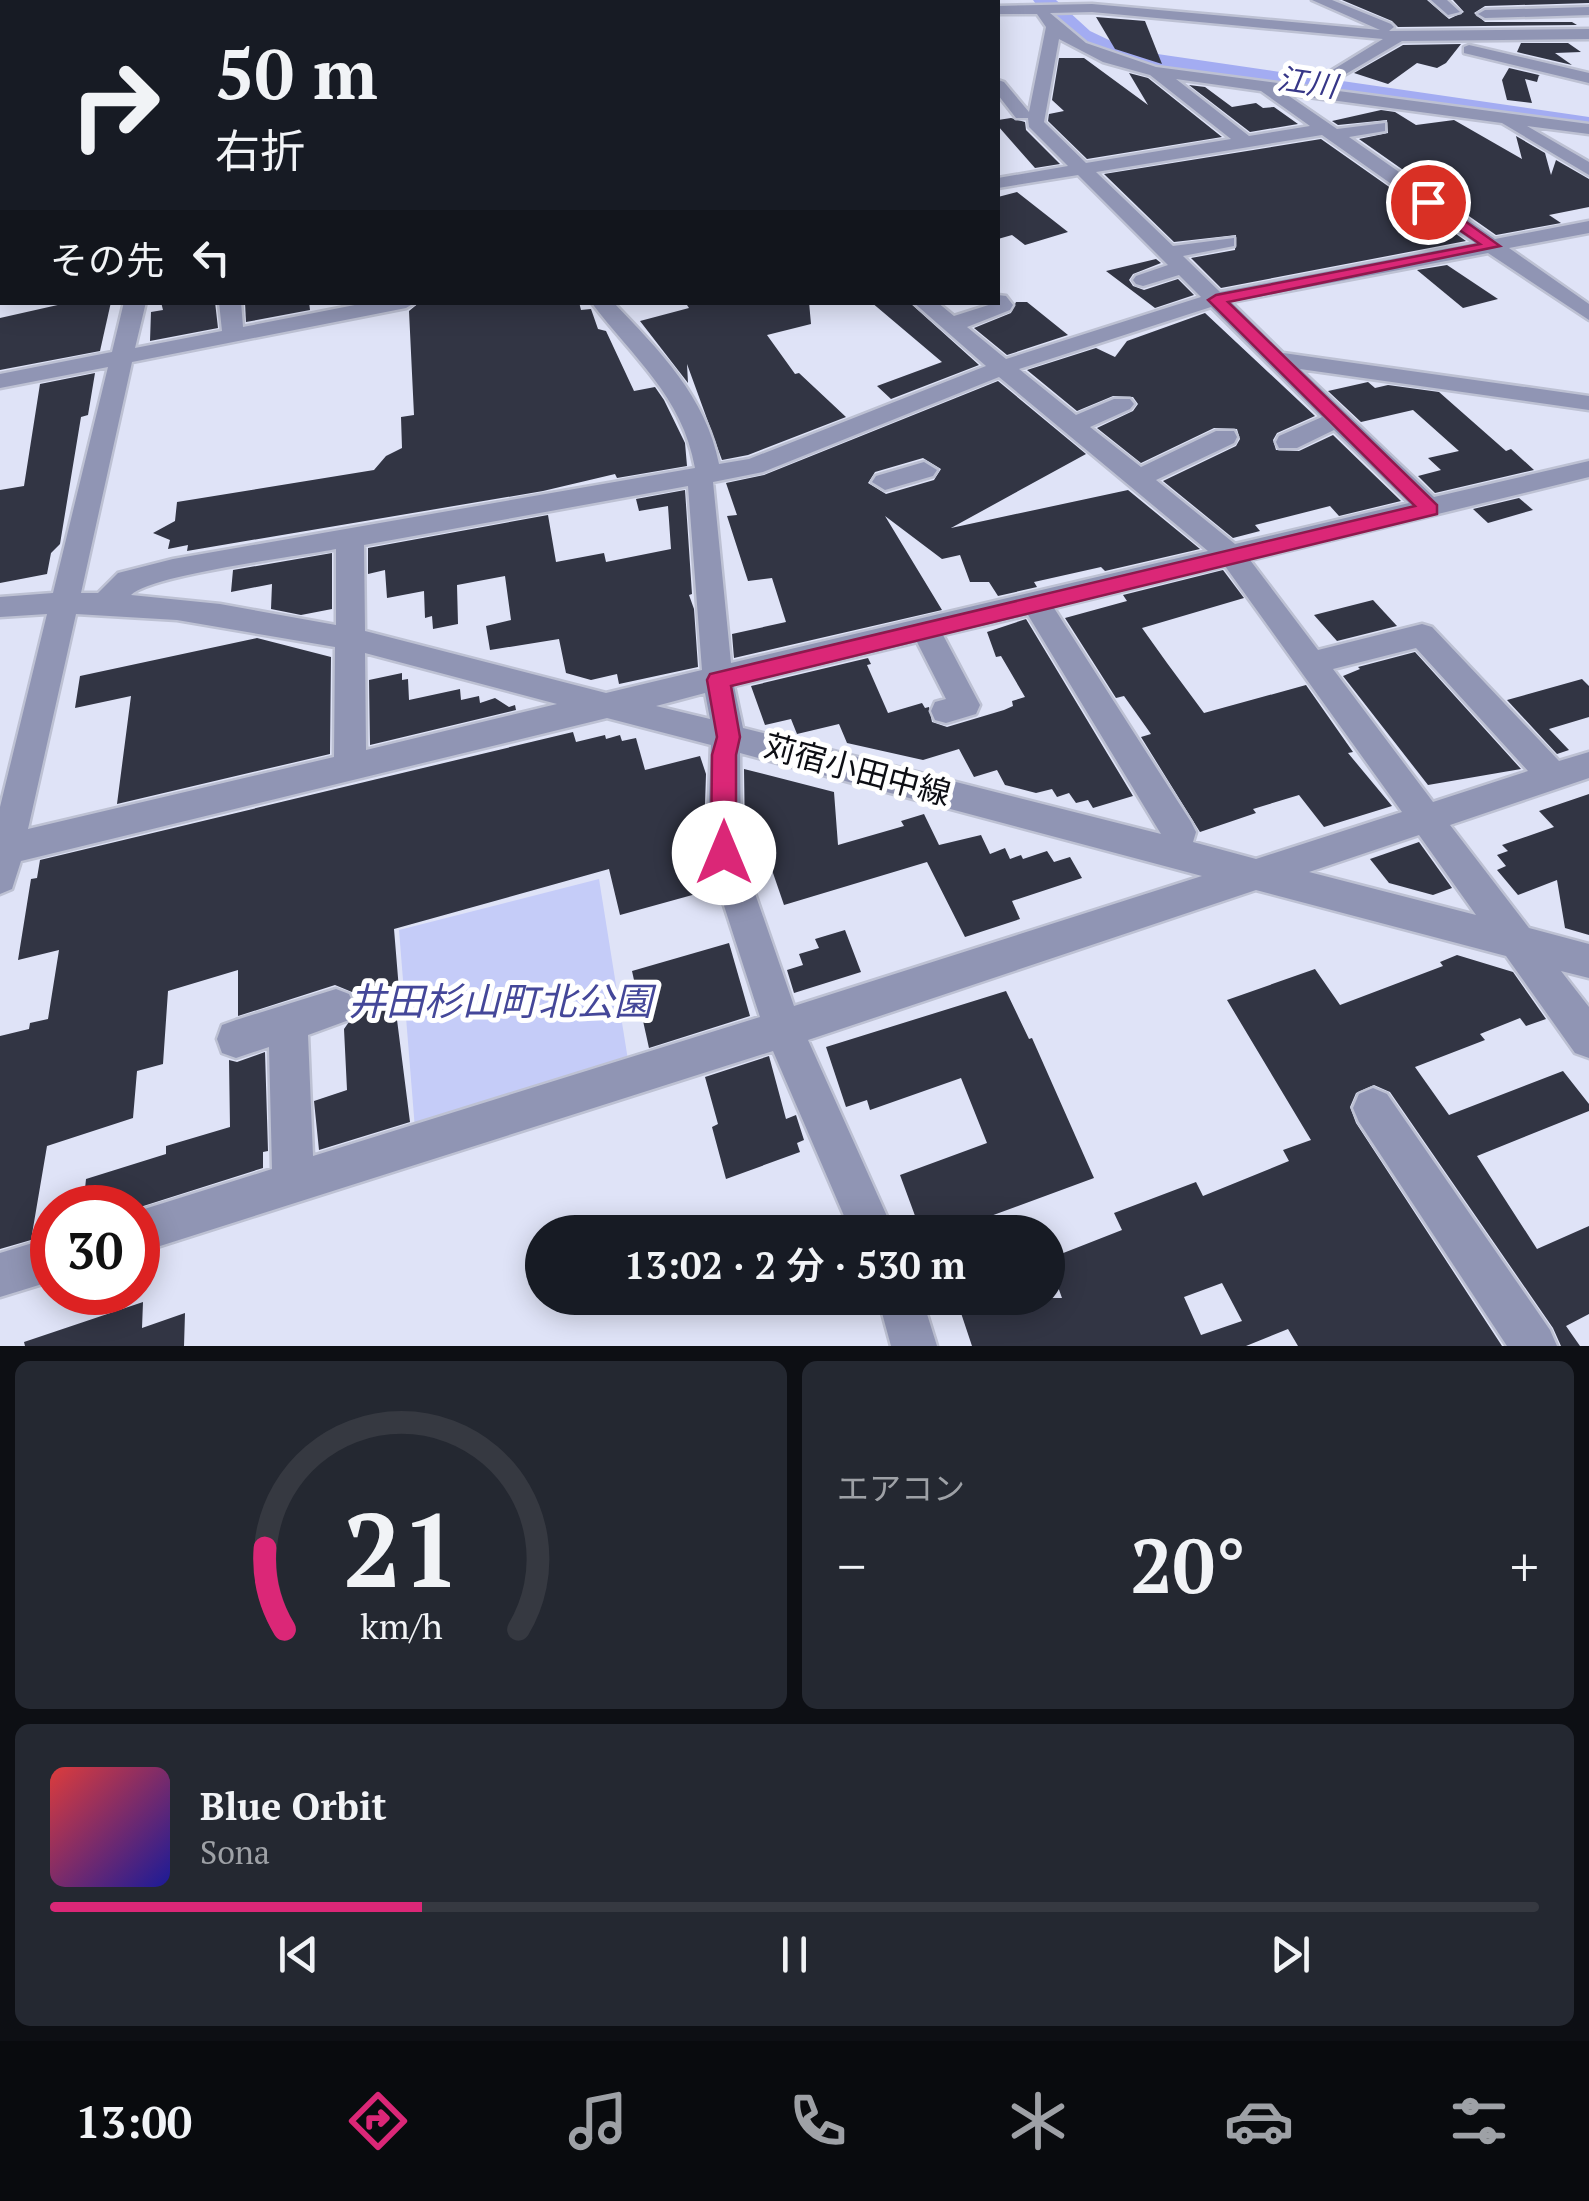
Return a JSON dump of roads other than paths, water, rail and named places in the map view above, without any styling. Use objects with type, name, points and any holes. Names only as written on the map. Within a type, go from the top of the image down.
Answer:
[{"type":"street","points":[[1214,0],[1258,22],[1337,0]]},
{"type":"street","points":[[1438,0],[1453,12]]},
{"type":"street","points":[[1580,0],[1589,8]]},
{"type":"street","points":[[1033,4],[1053,27],[1088,52],[1156,72],[1589,129]]},
{"type":"street","points":[[1000,10],[1033,4],[1156,7],[1418,38],[1589,34]]},
{"type":"street","points":[[1064,4],[1104,40],[1137,52],[1589,116]]},
{"type":"street","points":[[1309,5],[1545,75],[1589,78]]},
{"type":"street","points":[[1495,16],[1589,8]]},
{"type":"street","points":[[1053,27],[1066,70],[1036,123],[1430,510]]},
{"type":"street","points":[[1327,80],[1398,37]]},
{"type":"street","points":[[1066,70],[1117,63]]},
{"type":"street","points":[[1156,72],[1244,140]]},
{"type":"street","points":[[1262,85],[1589,314]]},
{"type":"street","points":[[1000,87],[1022,114]]},
{"type":"street","points":[[1505,116],[1589,170]]},
{"type":"street","points":[[1000,183],[1244,140],[1379,127]]},
{"type":"street","points":[[106,603],[128,580],[754,466],[1003,367],[1216,300],[1589,226]]},
{"type":"street","points":[[1143,280],[1175,260],[1227,242]]},
{"type":"street","points":[[950,325],[1000,304]]},
{"type":"street","points":[[134,305],[2,860],[350,768],[1589,470]]},
{"type":"street","points":[[230,305],[233,335]]},
{"type":"street","points":[[0,380],[233,335],[320,310],[374,305]]},
{"type":"street","points":[[604,305],[674,380],[706,450],[718,680],[728,737],[724,755],[724,853],[783,1029],[865,1215]]},
{"type":"street","points":[[927,305],[1232,556],[1589,1039]]},
{"type":"street","points":[[1065,348],[1089,369]]},
{"type":"street","points":[[1274,358],[1589,402]]},
{"type":"street","points":[[1074,425],[1122,404]]},
{"type":"street","points":[[1288,442],[1337,418]]},
{"type":"street","points":[[1140,478],[1226,437]]},
{"type":"street","points":[[885,482],[924,470]]},
{"type":"street","points":[[350,539],[350,768]]},
{"type":"street","name":"苅宿小田中線","points":[[0,607],[66,600],[230,613],[352,639],[1589,960]]},
{"type":"street","points":[[1036,604],[1179,832],[1172,852]]},
{"type":"street","points":[[926,631],[965,705],[946,710]]},
{"type":"street","points":[[1314,664],[1422,635],[1553,776]]},
{"type":"street","points":[[160,1225],[783,1029],[1589,765]]},
{"type":"street","points":[[236,1039],[336,1008]]},
{"type":"street","points":[[288,1022],[293,1182]]},
{"type":"street","points":[[1374,1108],[1534,1346]]},
{"type":"street","points":[[0,1276],[30,1266]]},
{"type":"street","points":[[905,1315],[914,1346]]},
{"type":"waterway","name":"江川","points":[[1044,0],[1081,36],[1128,57],[1589,125]]},
{"type":"park label","name":"井田杉山町北公園","points":[[500,1002]]}]
